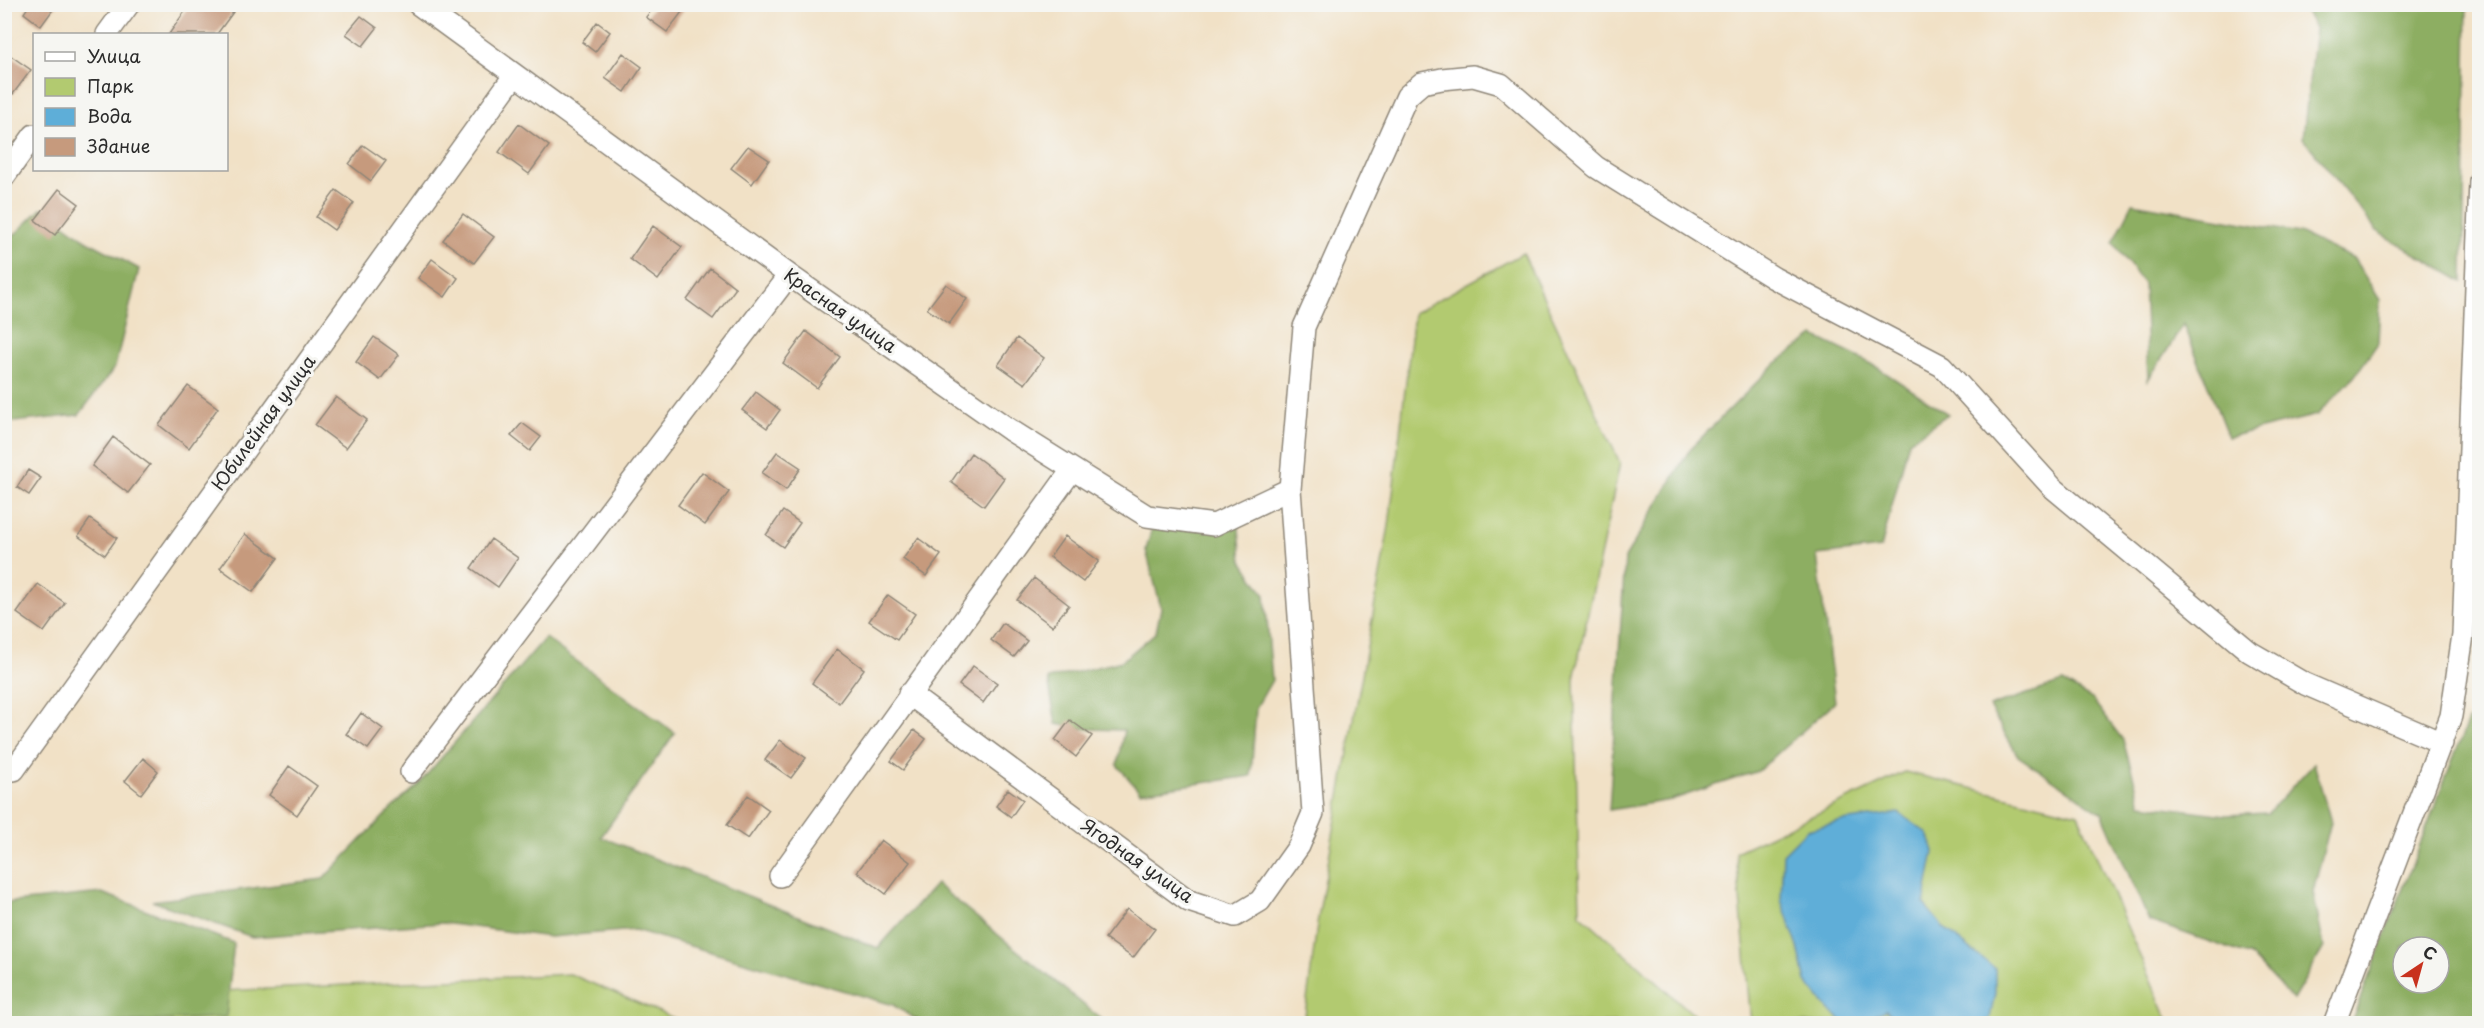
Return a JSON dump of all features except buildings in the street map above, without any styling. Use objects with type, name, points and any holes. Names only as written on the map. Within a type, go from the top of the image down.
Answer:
[{"type":"street","points":[[108,33],[129,4]]},
{"type":"street","name":"Красная улица","points":[[418,4],[789,275],[1010,430],[1147,516],[1214,525],[1290,489]]},
{"type":"street","name":"Юбилейная улица","points":[[14,770],[514,76]]},
{"type":"street","name":"Ягодная улица","points":[[909,694],[1189,901],[1235,916],[1260,901],[1299,846],[1313,813],[1290,489],[1304,327],[1407,96],[1422,83],[1473,76],[1501,84],[1596,167],[1774,278],[1942,366],[2052,487],[2250,652],[2305,684],[2442,743]]},
{"type":"street","points":[[4,177],[33,136]]},
{"type":"street","points":[[2334,1023],[2451,716],[2463,636],[2480,182]]},
{"type":"street","points":[[411,772],[789,275]]},
{"type":"street","points":[[780,876],[1072,470]]},
{"type":"green space","points":[[2302,5],[2467,5],[2463,282],[2377,231],[2303,138],[2315,28]]},
{"type":"green space","points":[[2133,203],[2299,233],[2354,259],[2380,300],[2378,343],[2354,377],[2317,415],[2228,437],[2184,324],[2148,380],[2144,284],[2113,243]]},
{"type":"green space","points":[[42,208],[86,240],[139,269],[115,367],[79,415],[5,423],[5,244]]},
{"type":"green space","points":[[1523,253],[1620,463],[1574,679],[1580,914],[1703,1023],[1304,1023],[1318,918],[1389,526],[1414,313]]},
{"type":"green space","points":[[1814,336],[1872,364],[1948,414],[1909,441],[1881,548],[1817,555],[1835,702],[1758,771],[1671,800],[1609,810],[1625,558],[1690,449],[1776,363]]},
{"type":"green space","points":[[1238,519],[1242,561],[1265,595],[1272,680],[1256,708],[1251,776],[1140,792],[1117,765],[1124,730],[1088,729],[1056,724],[1048,679],[1122,661],[1156,632],[1161,608],[1146,550],[1153,524]]},
{"type":"green space","points":[[545,638],[675,733],[601,837],[878,948],[936,884],[1106,1023],[922,1023],[893,1005],[635,930],[550,937],[443,923],[252,937],[152,901],[323,879],[392,808],[417,786]]},
{"type":"green space","points":[[2063,682],[2092,699],[2123,740],[2141,804],[2226,815],[2268,813],[2314,763],[2331,822],[2313,892],[2324,947],[2293,1000],[2251,956],[2149,921],[2102,813],[2018,756],[1989,707]]},
{"type":"green space","points":[[2468,720],[2480,722],[2479,1023],[2351,1023]]},
{"type":"green space","points":[[1905,772],[2078,814],[2169,1023],[1751,1023],[1736,852]]},
{"type":"green space","points":[[102,893],[234,943],[226,1017],[111,1023],[5,1023],[5,903]]},
{"type":"green space","points":[[570,974],[685,1023],[32,1024],[62,999]]},
{"type":"water","points":[[1899,813],[1928,834],[1934,851],[1924,904],[1943,927],[1995,969],[1995,993],[1990,1018],[1983,1023],[1896,1023],[1886,1010],[1860,1023],[1845,1023],[1829,1010],[1806,982],[1798,947],[1781,900],[1783,854],[1807,830],[1842,821]]}]
